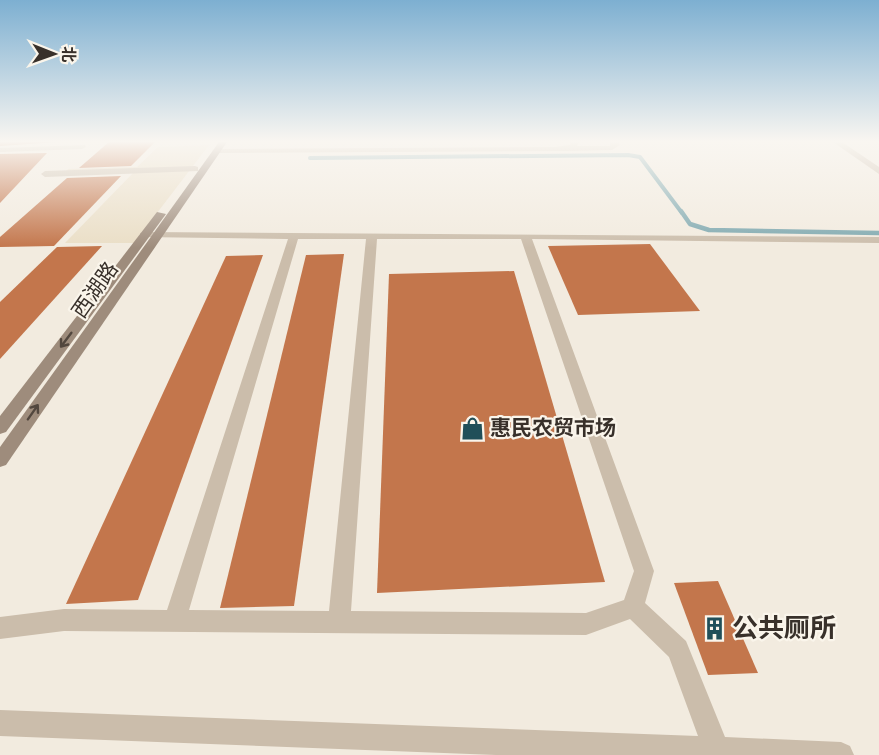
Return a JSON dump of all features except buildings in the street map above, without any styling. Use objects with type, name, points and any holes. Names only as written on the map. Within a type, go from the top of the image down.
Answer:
[{"type":"main road","name":"西湖路","points":[[0,460],[190,177]]},
{"type":"main road","name":"西湖路","points":[[0,428],[194,177]]},
{"type":"street","points":[[151,235],[879,240]]},
{"type":"street","points":[[175,621],[294,235]]},
{"type":"street","points":[[339,622],[372,236]]},
{"type":"street","points":[[525,236],[644,571],[633,607]]},
{"type":"street","points":[[0,628],[64,620],[586,624],[633,607]]},
{"type":"street","points":[[633,607],[678,649],[717,751]]},
{"type":"street","points":[[0,723],[841,755]]},
{"type":"shaded area","points":[[129,177],[184,177],[134,243],[65,243]]},
{"type":"waterway","points":[[655,177],[682,213]]},
{"type":"waterway","points":[[681,211],[690,224],[709,230],[879,233]]},
{"type":"place","name":"惠民农贸市场","points":[[472,428]]},
{"type":"place","name":"公共厕所","points":[[714,628]]}]
